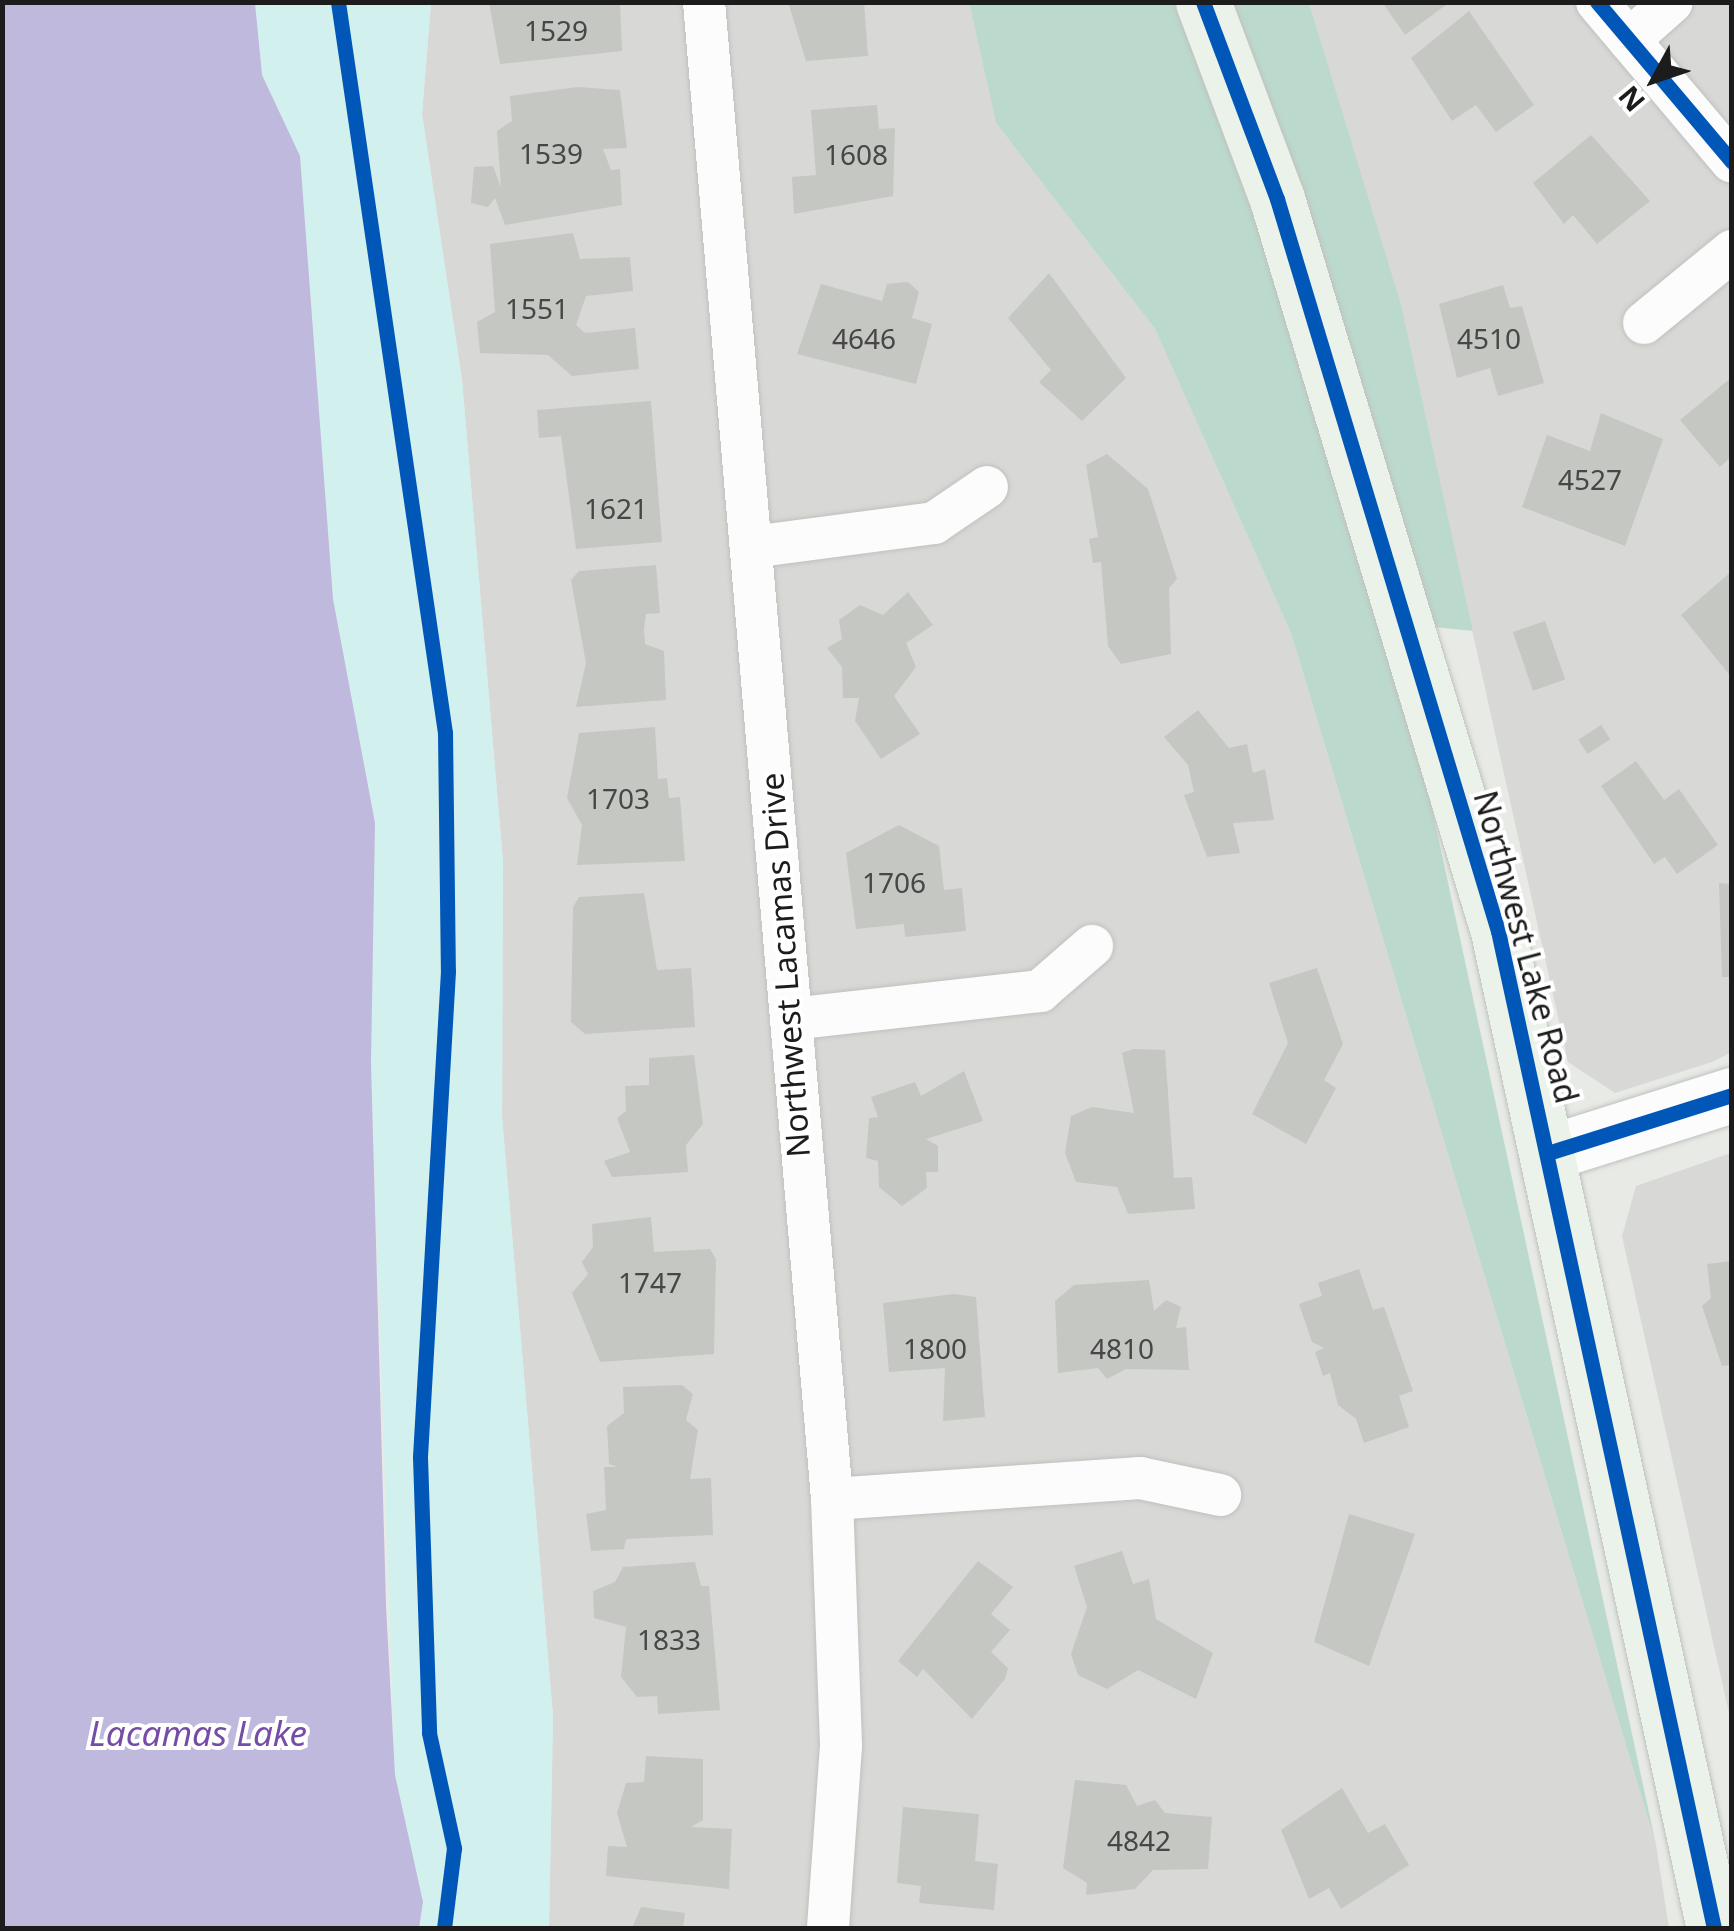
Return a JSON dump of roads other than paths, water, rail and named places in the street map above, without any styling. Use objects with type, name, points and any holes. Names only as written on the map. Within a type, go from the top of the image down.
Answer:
[{"type":"main road","name":"Northwest Lake Road","points":[[1202,2],[1277,199],[1498,931],[1551,1152],[1714,1928]]},
{"type":"street","name":"Northwest Lacamas Drive","points":[[704,2],[832,1499],[841,1746],[828,1928]]},
{"type":"street","points":[[1597,2],[1732,162]]},
{"type":"street","points":[[1629,40],[1672,2]]},
{"type":"street","points":[[1644,323],[1732,251]]},
{"type":"street","points":[[752,547],[934,523],[987,487]]},
{"type":"street","points":[[791,1019],[1040,991],[1092,946]]},
{"type":"street","points":[[1551,1152],[1732,1095]]},
{"type":"street","points":[[832,1499],[1140,1478],[1220,1495]]},
{"type":"water","name":"Lacamas Lake","points":[[3,2],[255,3],[262,75],[300,156],[333,599],[375,823],[371,1063],[386,1606],[395,1775],[423,1902],[419,1928],[3,1928]]}]
